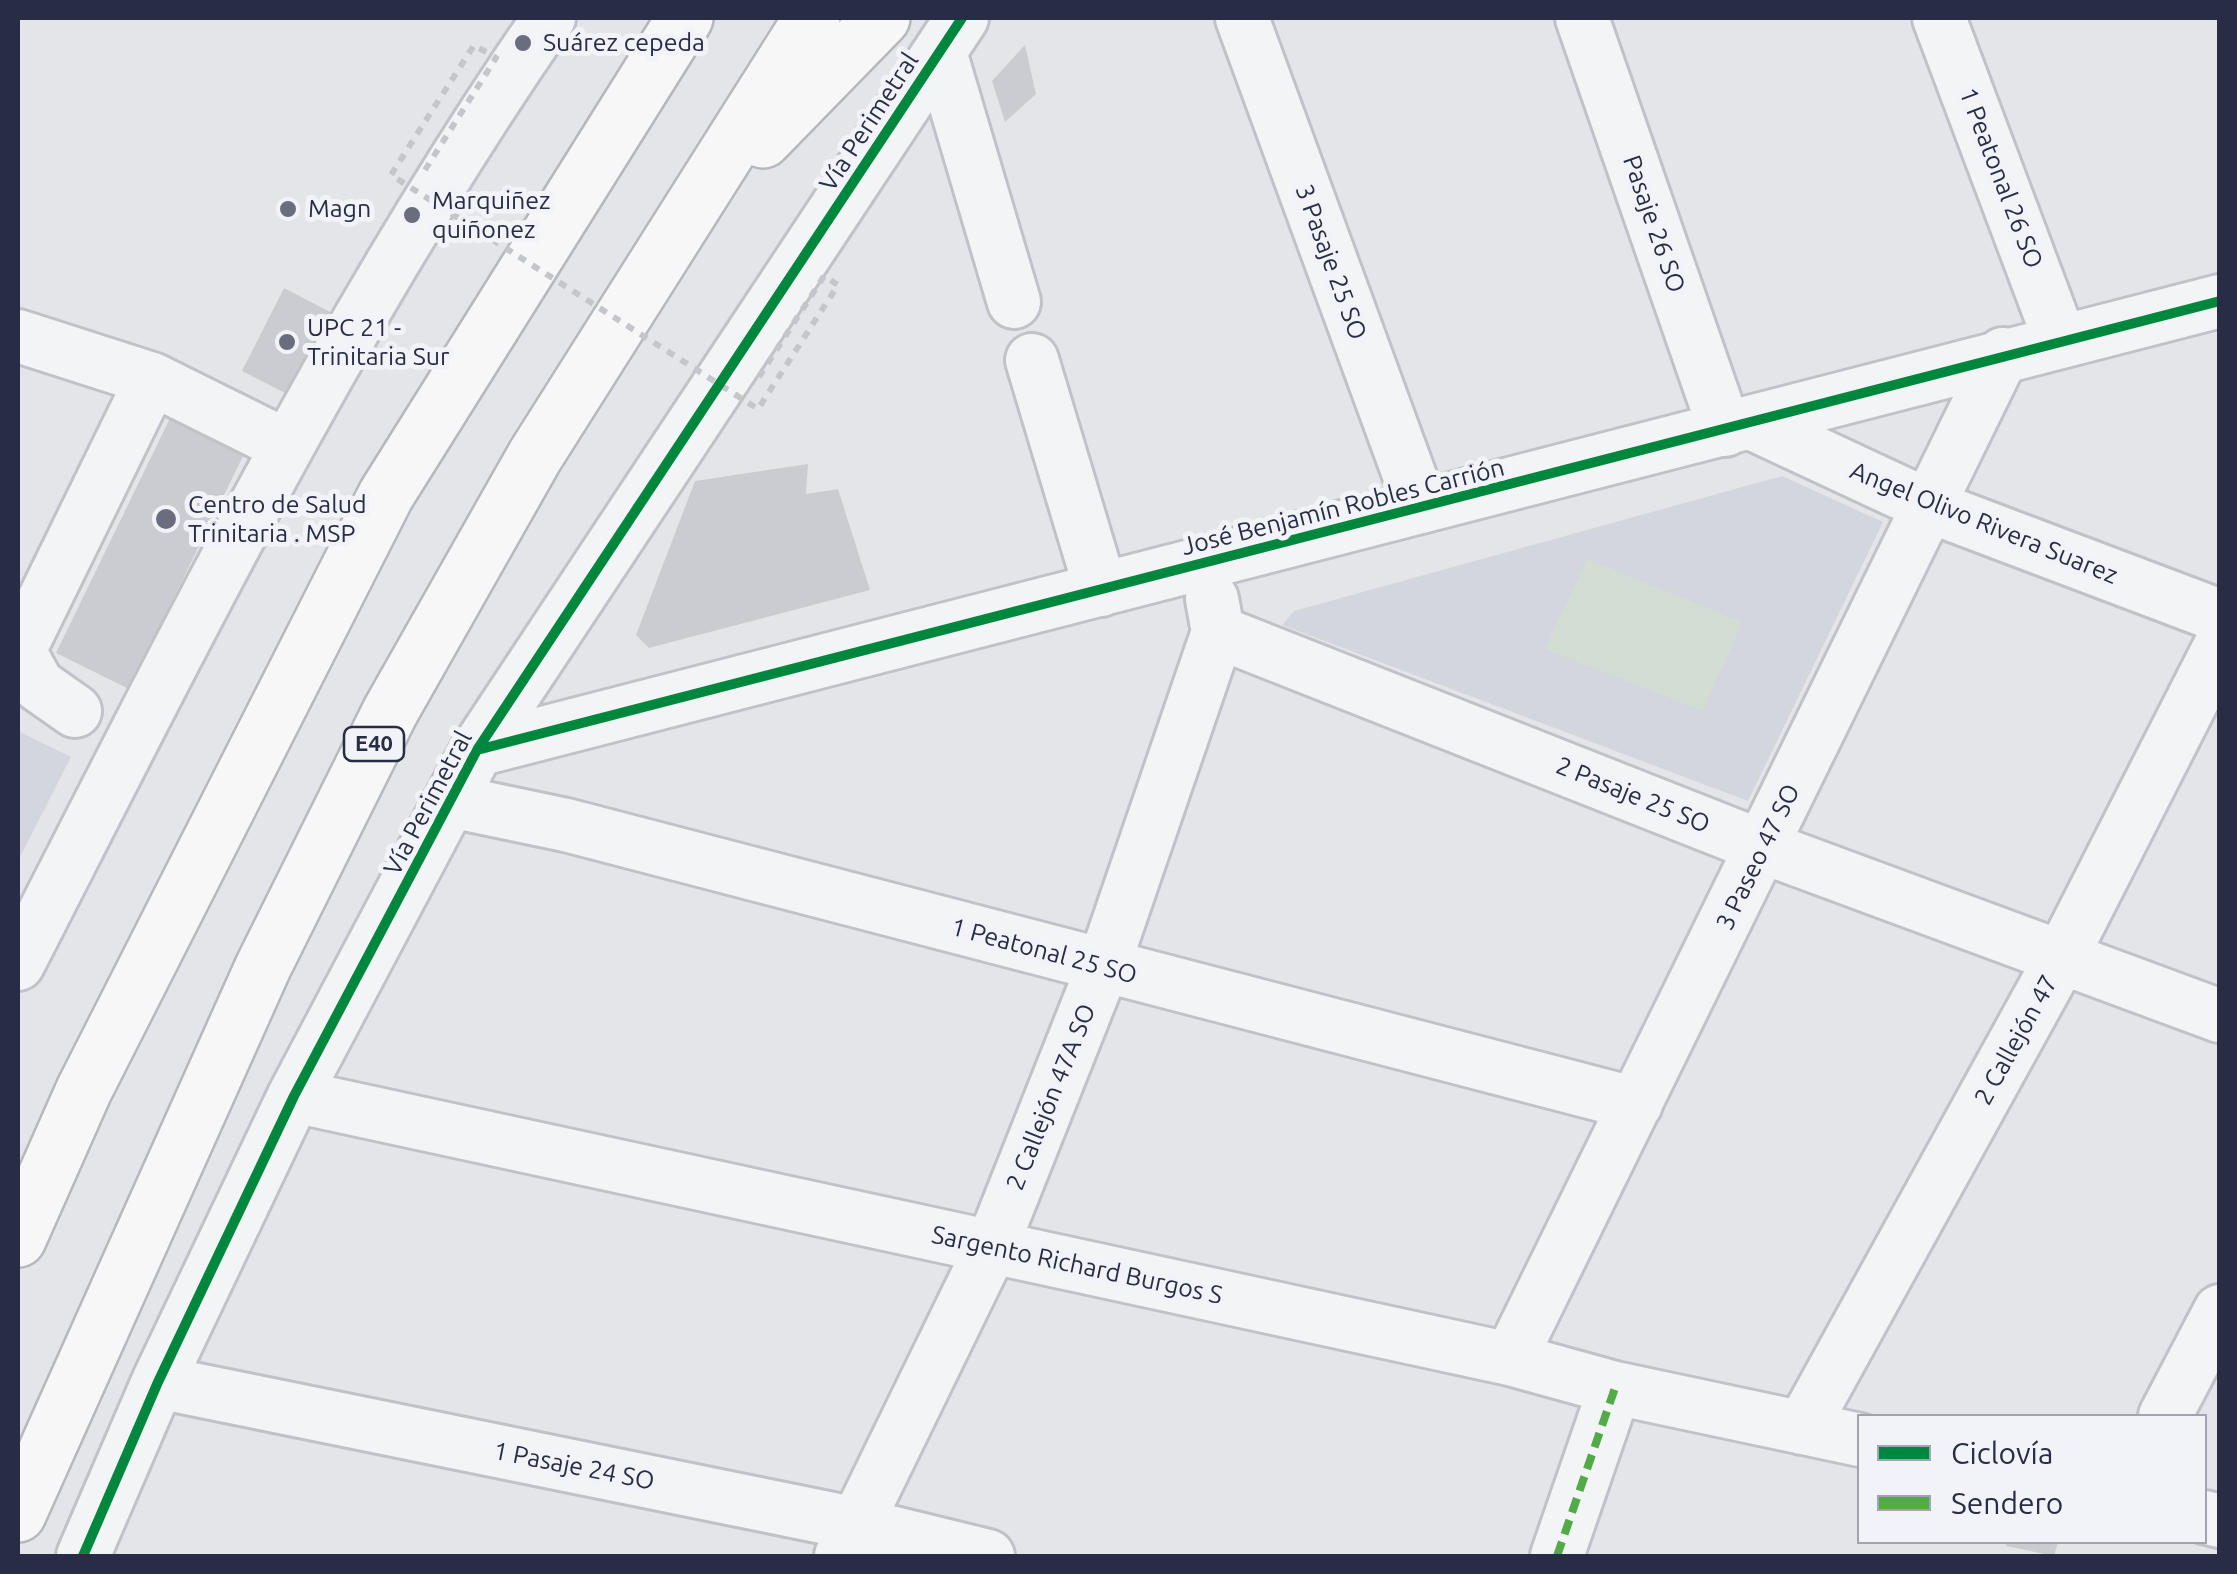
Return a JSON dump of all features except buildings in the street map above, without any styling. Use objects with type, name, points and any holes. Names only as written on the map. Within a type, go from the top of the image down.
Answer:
[{"type":"highway","points":[[18,1239],[84,1090],[386,495],[685,18]]},
{"type":"highway","name":"E40","points":[[18,1514],[263,967],[390,712],[534,456],[812,18]]},
{"type":"highway","points":[[690,214],[882,18]]},
{"type":"street","points":[[18,964],[285,445],[480,116],[549,18]]},
{"type":"street","name":"3 Pasaje 25 SO","points":[[1242,18],[1421,508]]},
{"type":"street","name":"Pasaje 26 SO","points":[[1582,18],[1738,426]]},
{"type":"street","name":"1 Peatonal 26 SO","points":[[1939,18],[2060,340]]},
{"type":"street","points":[[951,35],[1014,302]]},
{"type":"street","name":"Vía Perimetral","points":[[83,1556],[158,1382],[294,1096],[477,750],[951,35]]},
{"type":"street","name":"José Benjamín Robles Carrión","points":[[477,750],[1738,426],[2002,354],[2220,301]]},
{"type":"street","points":[[18,336],[152,379],[285,445]]},
{"type":"street","name":"3 Paseo 47 SO","points":[[1510,1359],[2002,354]]},
{"type":"street","points":[[1032,360],[1101,590]]},
{"type":"street","points":[[75,711],[38,685],[20,651],[152,379]]},
{"type":"street","name":"Angel Olivo Rivera Suarez","points":[[1738,426],[1929,506],[2220,616]]},
{"type":"street","name":"2 Callejón 47A SO","points":[[849,1540],[992,1246],[1103,967],[1218,632],[1205,563]]},
{"type":"street","name":"2 Pasaje 25 SO","points":[[1218,632],[2060,960],[2220,1016]]},
{"type":"street","name":"2 Callejón 47","points":[[1802,1428],[2060,960],[2220,646]]},
{"type":"street","name":"1 Peatonal 25 SO","points":[[451,801],[566,825],[1636,1104]]},
{"type":"street","name":"Sargento Richard Burgos S","points":[[294,1096],[1510,1359],[1616,1388],[1857,1439]]},
{"type":"street","points":[[2167,1414],[2220,1311]]},
{"type":"street","name":"1 Pasaje 24 SO","points":[[158,1382],[849,1540],[988,1556]]},
{"type":"street","points":[[1557,1556],[1616,1388]]},
{"type":"path","points":[[425,170],[496,58],[474,45],[392,175],[758,409],[838,285],[824,276],[757,380]]},
{"type":"shaded area","points":[[1782,476],[1883,522],[1748,801],[1282,625],[1294,611]]},
{"type":"shaded area","points":[[1587,559],[1742,622],[1703,711],[1545,649]]},
{"type":"shaded area","points":[[18,731],[71,757],[18,861]]},
{"type":"marked path","points":[[1557,1556],[1615,1388]]},
{"type":"cycle path","points":[[83,1556],[158,1382],[294,1096],[477,750],[962,18]]},
{"type":"cycle path","points":[[477,750],[2220,301]]},
{"type":"place","name":"Suárez cepeda","points":[[523,43]]},
{"type":"place","name":"Magn","points":[[288,209]]},
{"type":"place","name":"Marquiñez quiñonez","points":[[412,215]]},
{"type":"place","name":"UPC 21 - Trinitaria Sur","points":[[287,342]]},
{"type":"place","name":"Centro de Salud Trinitaria . MSP","points":[[166,519]]}]
